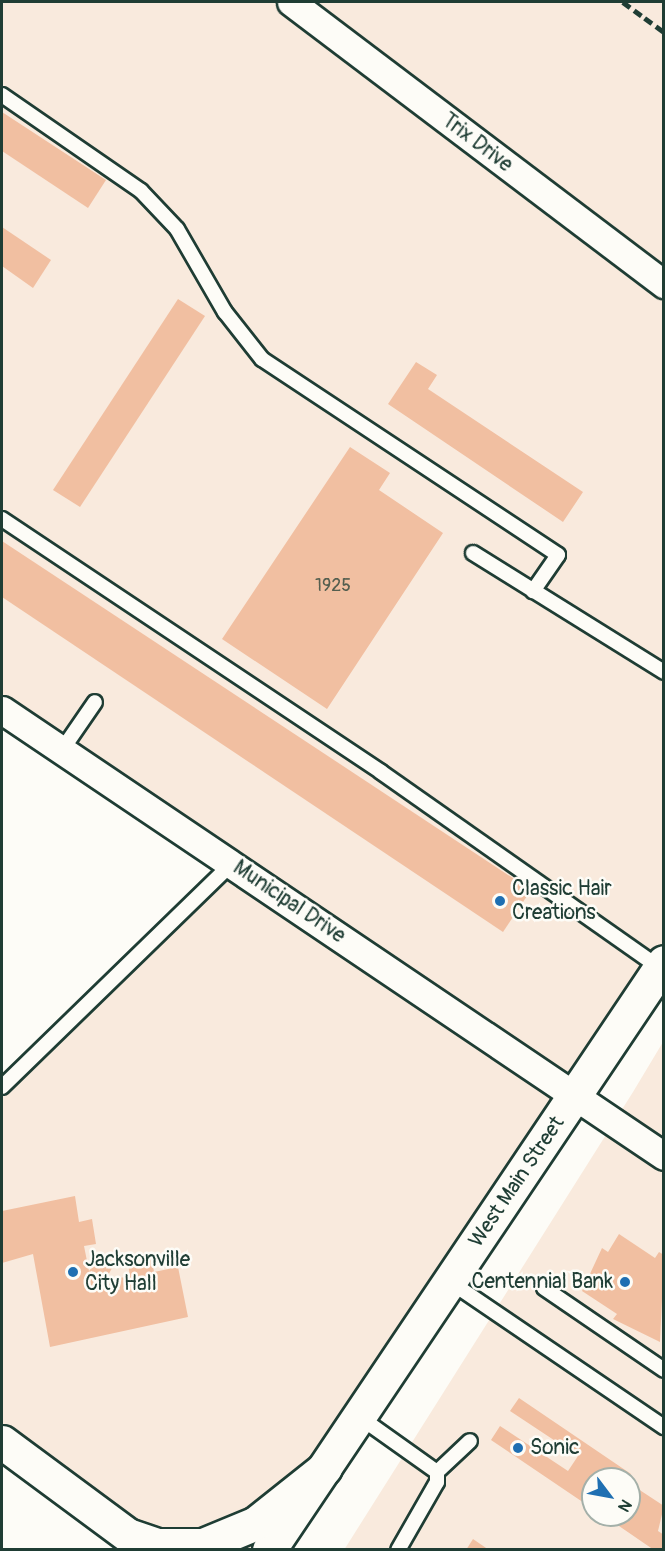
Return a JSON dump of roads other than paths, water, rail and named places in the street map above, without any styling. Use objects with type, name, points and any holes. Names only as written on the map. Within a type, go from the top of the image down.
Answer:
[{"type":"main road","name":"West Main Street","points":[[269,1550],[362,1418],[449,1281],[661,972]]},
{"type":"main road","points":[[2,1442],[140,1543],[157,1545],[203,1545],[256,1523],[325,1468]]},
{"type":"street","name":"Trix Drive","points":[[291,2],[663,284]]},
{"type":"street","name":"Municipal Drive","points":[[2,710],[663,1156]]},
{"type":"lane","points":[[2,95],[141,191],[177,229],[225,312],[262,360],[558,555],[532,591]]},
{"type":"lane","points":[[2,519],[391,779],[661,972]]},
{"type":"lane","points":[[473,553],[663,672]]},
{"type":"lane","points":[[62,750],[96,702]]},
{"type":"lane","points":[[2,1087],[232,864]]},
{"type":"lane","points":[[449,1281],[663,1427]]},
{"type":"lane","points":[[544,1288],[663,1370]]},
{"type":"lane","points":[[362,1418],[437,1472]]},
{"type":"lane","points":[[398,1550],[436,1482],[437,1472],[470,1441]]},
{"type":"railway","points":[[623,2],[664,32]]},
{"type":"place","name":"Classic Hair Creations","points":[[500,901]]},
{"type":"place","name":"Jacksonville City Hall","points":[[73,1272]]},
{"type":"place","name":"Centennial Bank","points":[[625,1282]]},
{"type":"place","name":"Sonic","points":[[518,1448]]}]
